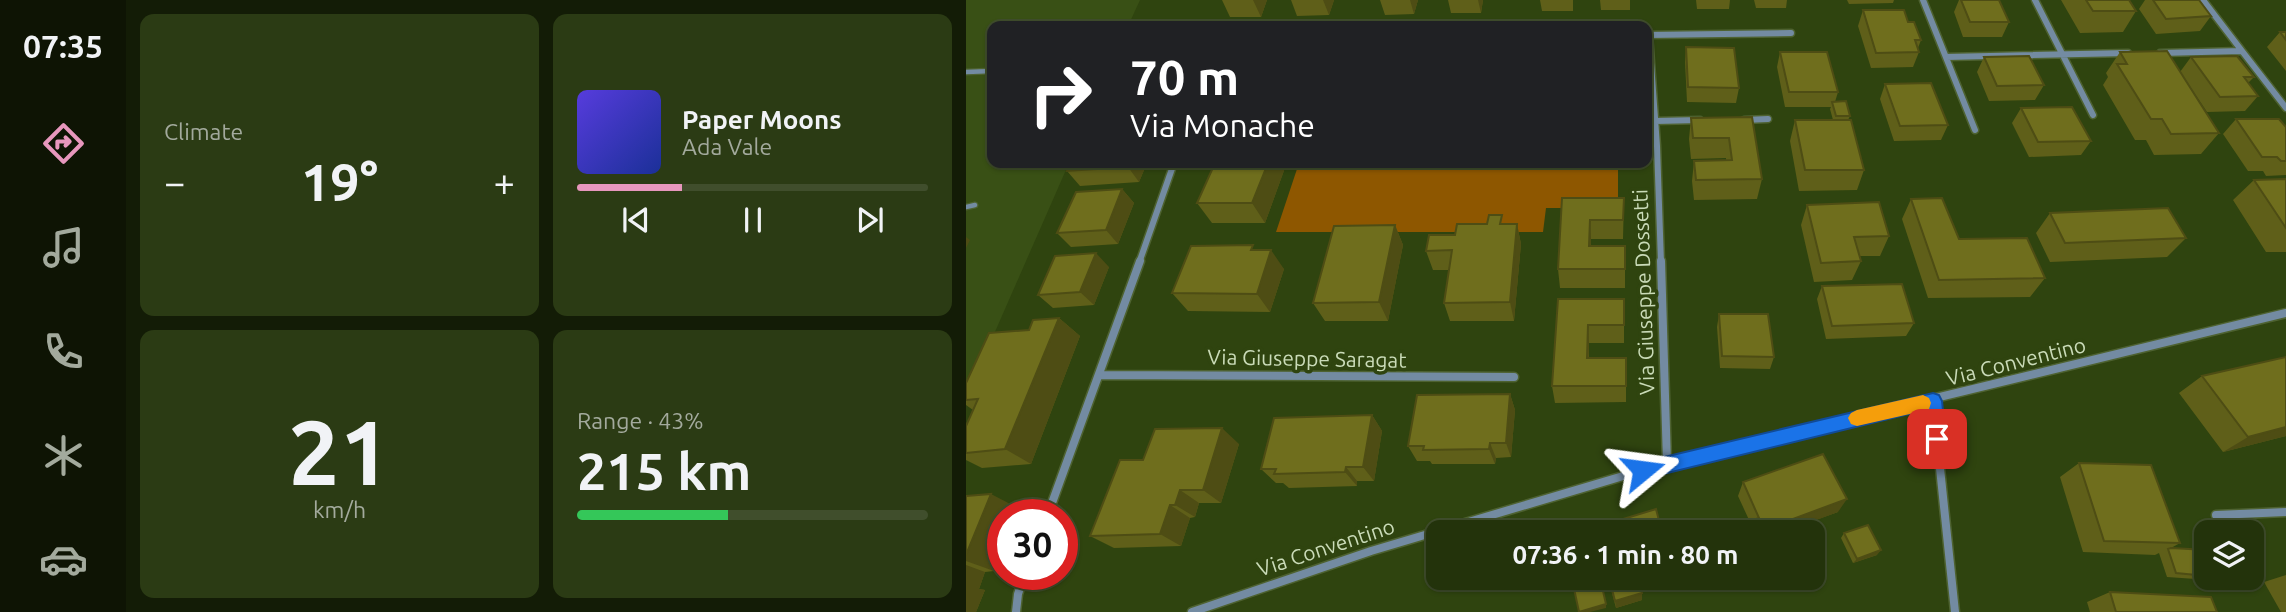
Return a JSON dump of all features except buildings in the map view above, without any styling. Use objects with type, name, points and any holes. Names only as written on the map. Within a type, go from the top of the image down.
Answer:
[{"type":"street","points":[[1923,0],[1975,130]]},
{"type":"street","points":[[2035,0],[2093,115]]},
{"type":"street","points":[[2203,0],[2286,108]]},
{"type":"street","name":"Via Giuseppe Dossetti","points":[[1652,35],[1791,33]]},
{"type":"street","points":[[2150,53],[2242,51]]},
{"type":"street","points":[[1946,57],[2137,53]]},
{"type":"street","name":"Via Giuseppe Dossetti","points":[[1652,84],[1667,463]]},
{"type":"street","points":[[1655,121],[1705,120]]},
{"type":"street","points":[[1730,120],[1768,120]]},
{"type":"street","points":[[1054,499],[1172,168]]},
{"type":"street","name":"Via Conventino","points":[[1192,612],[1371,551],[1667,463],[1933,401],[2286,313]]},
{"type":"street","name":"Via Giuseppe Saragat","points":[[1100,375],[1514,377]]},
{"type":"street","points":[[1933,401],[1955,612]]},
{"type":"street","points":[[2216,515],[2286,512]]},
{"type":"street","points":[[1016,612],[1019,590]]},
{"type":"lane","points":[[966,72],[987,71]]},
{"type":"lane","points":[[966,207],[975,205]]},
{"type":"shaded area","points":[[966,0],[1140,0],[1130,21],[987,21],[987,168],[1067,168],[966,398]]},
{"type":"shaded area","points":[[1297,168],[1618,168],[1618,208],[1546,208],[1543,232],[1276,232]]},
{"type":"slow traffic","points":[[1857,418],[1923,403]]},
{"type":"route","points":[[1643,470],[1933,401],[1937,439]]}]
